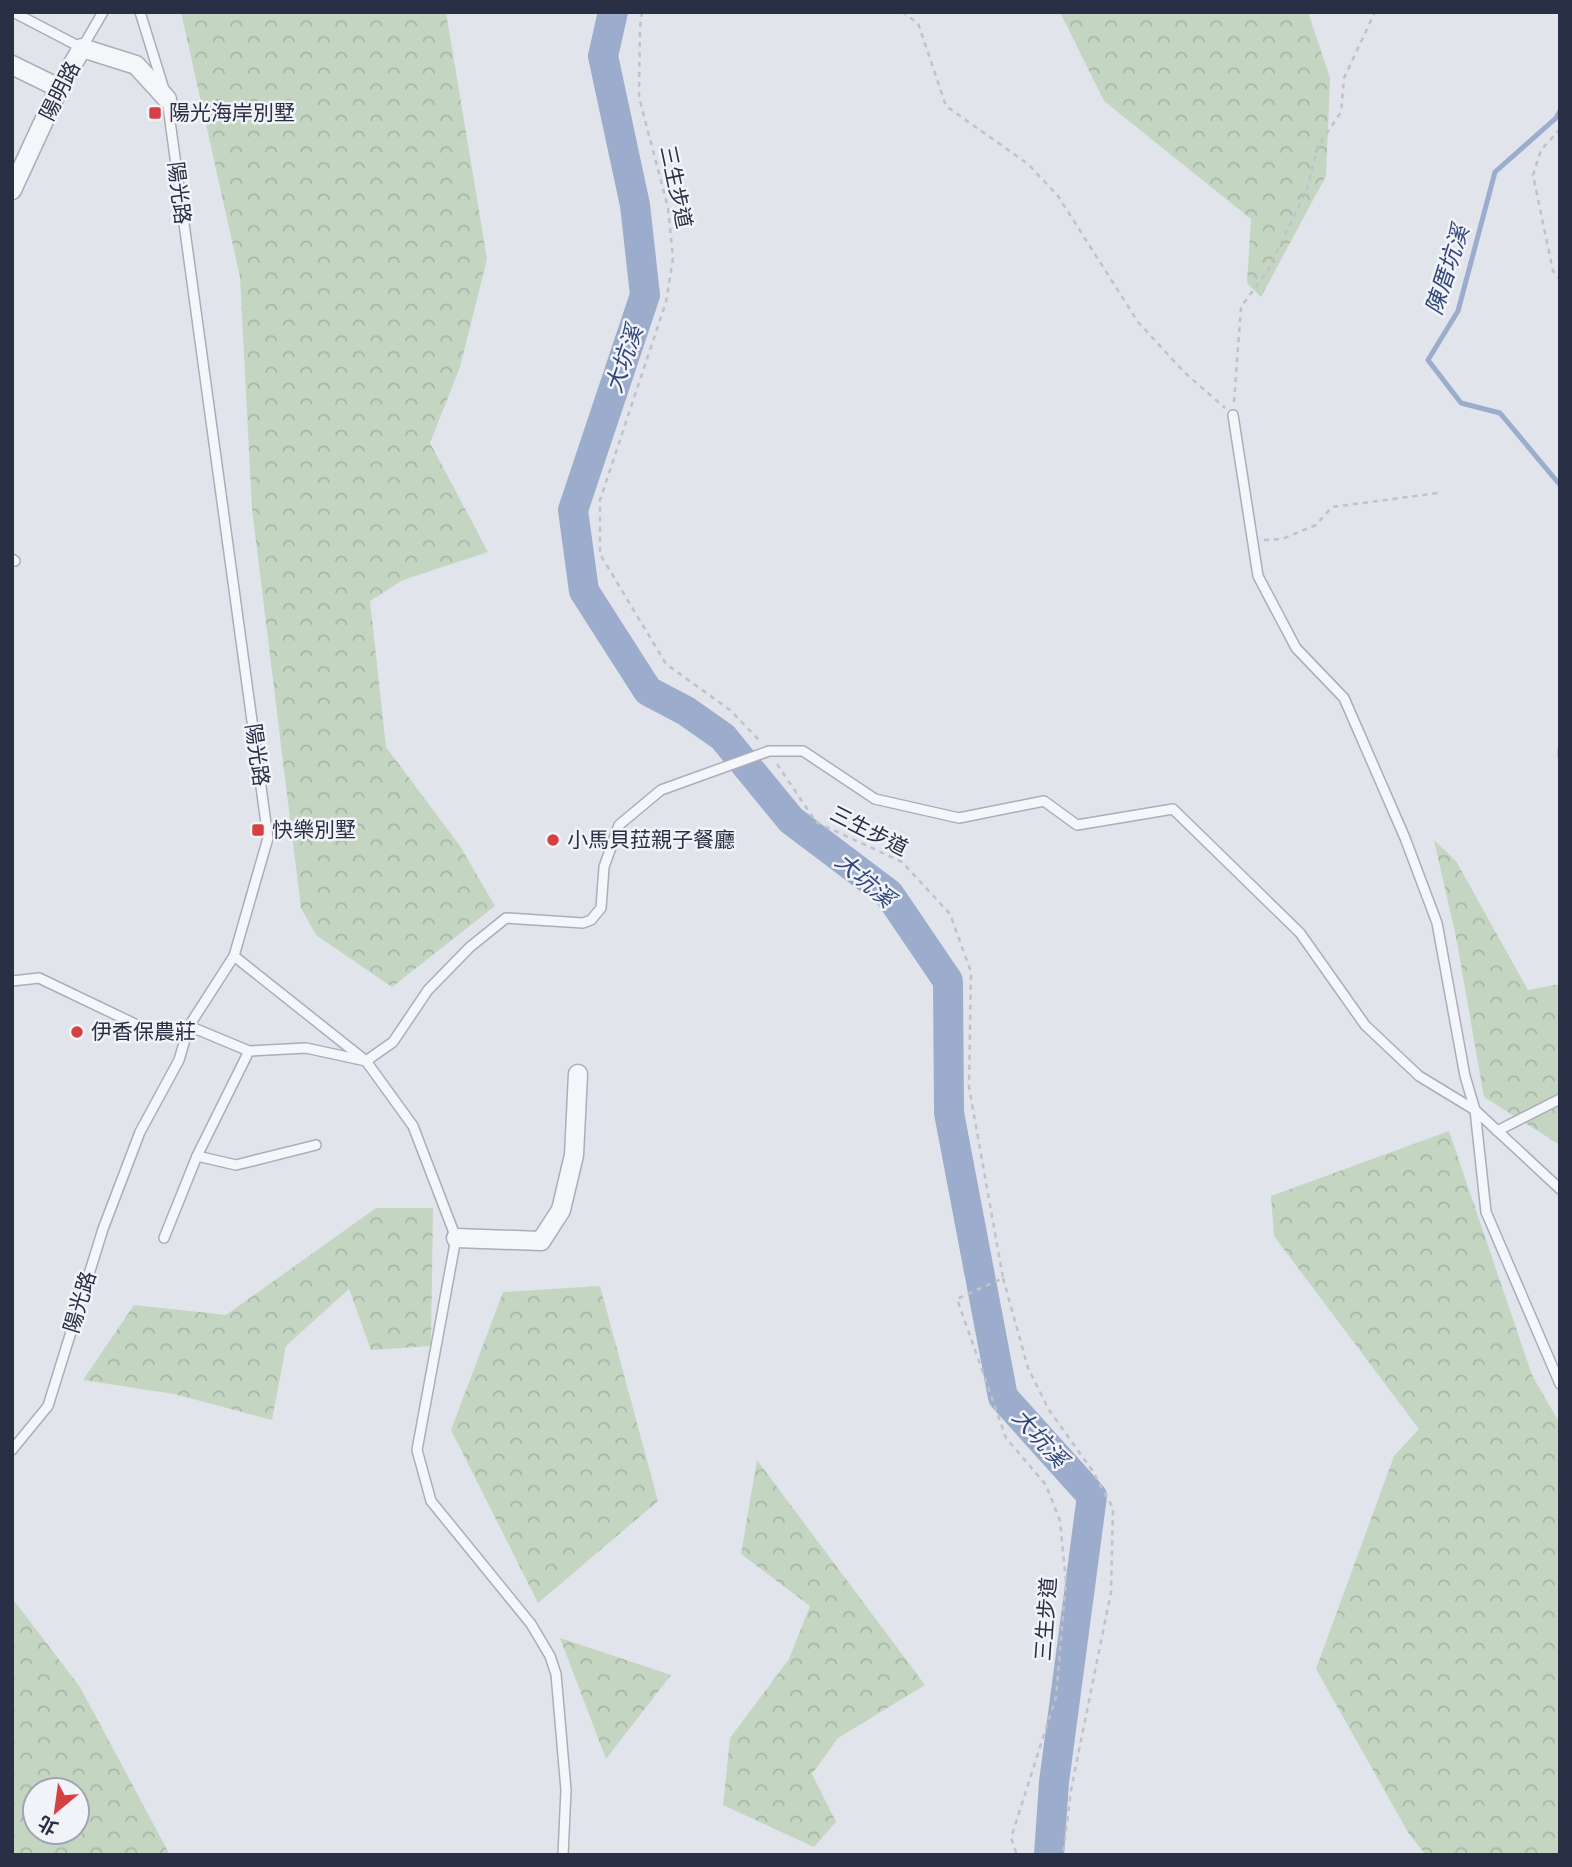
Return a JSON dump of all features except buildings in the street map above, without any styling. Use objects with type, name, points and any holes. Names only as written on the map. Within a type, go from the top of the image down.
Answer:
[{"type":"street","name":"陽明路","points":[[12,190],[19,160],[82,48],[136,65],[167,99]]},
{"type":"street","points":[[12,65],[59,88]]},
{"type":"street","points":[[456,1238],[541,1241],[561,1210],[574,1155],[578,1074]]},
{"type":"lane","points":[[13,12],[82,48],[103,12]]},
{"type":"lane","name":"陽光路","points":[[12,1450],[48,1406],[103,1229],[140,1132],[179,1060],[189,1026],[233,956],[268,838],[167,99],[140,12]]},
{"type":"lane","points":[[1233,415],[1258,576],[1296,648],[1344,698],[1405,838],[1437,923],[1465,1076],[1475,1110],[1486,1212],[1560,1384]]},
{"type":"lane","points":[[12,981],[39,978],[156,1034],[189,1026],[249,1051],[306,1048],[366,1061],[393,1042],[428,990],[470,947],[506,918],[583,923],[591,920],[601,908],[604,867],[619,825],[661,790],[769,751],[803,751],[875,799],[958,818],[1044,801],[1077,825],[1173,809],[1300,933],[1365,1025],[1419,1076],[1475,1110],[1560,1189]]},
{"type":"lane","points":[[233,956],[366,1061],[413,1126],[456,1238],[416,1450],[432,1501],[531,1624],[550,1656],[556,1674],[566,1790],[563,1855]]},
{"type":"lane","points":[[164,1238],[197,1156],[249,1051]]},
{"type":"lane","points":[[1497,1130],[1560,1099]]},
{"type":"lane","points":[[197,1156],[236,1164],[316,1145]]},
{"type":"path","name":"三生步道","points":[[642,12],[639,97],[668,208],[673,257],[666,302],[600,500],[600,554],[666,664],[730,710],[769,751],[816,822],[902,862],[950,914],[971,972],[969,1087],[1002,1278],[957,1299],[1006,1438],[1046,1485],[1060,1521],[1066,1582],[1056,1698],[1010,1838],[1017,1855]]},
{"type":"path","points":[[902,12],[918,23],[946,106],[1028,164],[1051,188],[1138,322],[1184,372],[1233,415]]},
{"type":"path","points":[[1233,415],[1241,307],[1268,270],[1307,189],[1318,146],[1341,112],[1344,78],[1375,12]]},
{"type":"path","points":[[1560,130],[1541,150],[1533,175],[1553,271],[1560,280]]},
{"type":"path","points":[[1253,541],[1282,539],[1317,525],[1332,507],[1438,493]]},
{"type":"path","points":[[1002,1278],[1028,1368],[1049,1410],[1093,1470],[1113,1508],[1111,1592],[1071,1790],[1063,1855]]},
{"type":"green space","points":[[181,12],[446,12],[487,259],[460,367],[430,443],[488,552],[403,580],[370,601],[386,747],[460,846],[495,906],[392,987],[316,935],[301,908],[252,509],[240,277]]},
{"type":"green space","points":[[1060,12],[1308,12],[1330,78],[1326,176],[1261,297],[1247,283],[1251,219],[1104,101]]},
{"type":"green space","points":[[1434,840],[1456,861],[1528,990],[1560,984],[1560,1145],[1484,1097],[1456,937]]},
{"type":"green space","points":[[1449,1131],[1532,1375],[1560,1424],[1560,1855],[1426,1855],[1409,1834],[1316,1669],[1394,1456],[1419,1429],[1274,1236],[1271,1196]]},
{"type":"green space","points":[[376,1208],[433,1208],[431,1346],[371,1350],[349,1289],[286,1346],[272,1420],[174,1394],[83,1380],[134,1305],[226,1315]]},
{"type":"green space","points":[[600,1286],[658,1501],[538,1603],[451,1430],[503,1292]]},
{"type":"green space","points":[[757,1460],[925,1685],[838,1738],[812,1774],[836,1822],[814,1847],[723,1805],[730,1738],[789,1659],[810,1606],[741,1554]]},
{"type":"green space","points":[[12,1598],[80,1687],[170,1855],[12,1855]]},
{"type":"green space","points":[[560,1638],[671,1675],[606,1759]]},
{"type":"waterway","name":"大坑溪","points":[[613,12],[603,56],[635,205],[645,295],[573,510],[584,591],[648,691],[686,711],[723,737],[791,820],[889,894],[948,981],[949,1113],[1003,1397],[1092,1496],[1054,1782],[1049,1855]]},
{"type":"waterway","name":"陳厝坑溪","points":[[1560,111],[1556,118],[1495,172],[1458,311],[1428,360],[1461,403],[1500,413],[1560,485]]},
{"type":"waterway","name":"陳厝坑溪","points":[[1560,749],[1560,757]]},
{"type":"place","name":"陽光海岸別墅","points":[[155,113]]},
{"type":"place","name":"快樂別墅","points":[[258,830]]},
{"type":"place","name":"小馬貝菈親子餐廳","points":[[553,840]]},
{"type":"place","name":"伊香保農莊","points":[[77,1032]]}]
